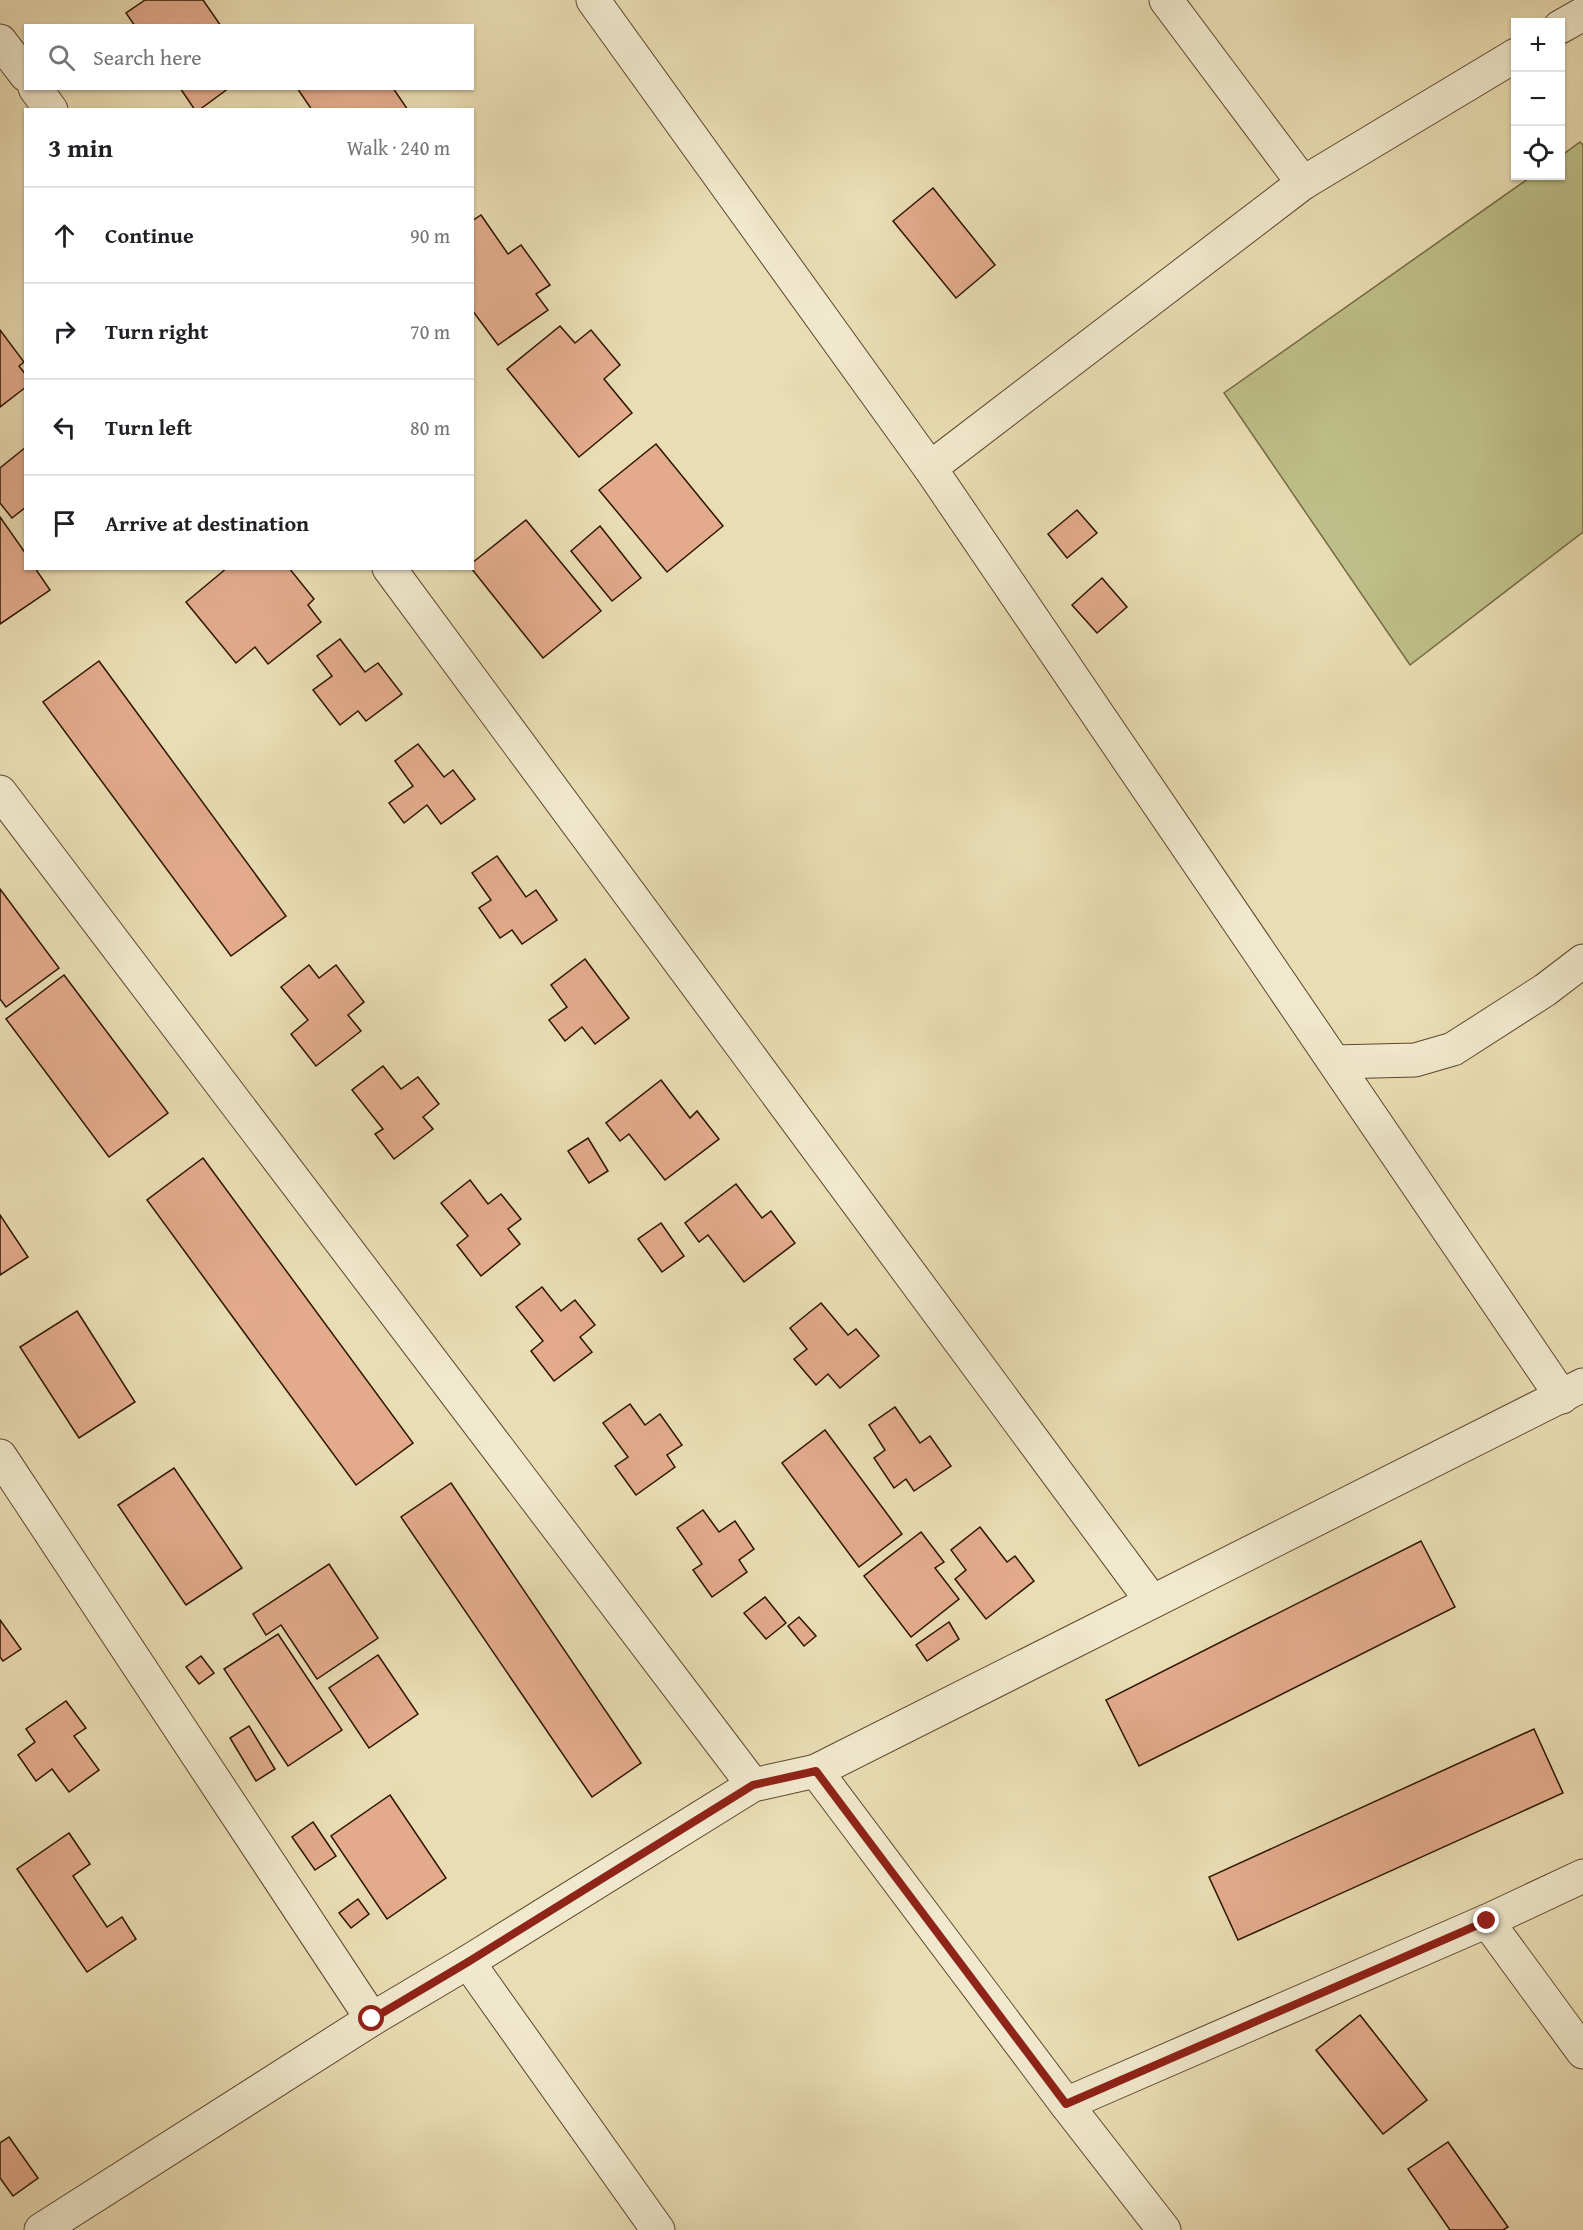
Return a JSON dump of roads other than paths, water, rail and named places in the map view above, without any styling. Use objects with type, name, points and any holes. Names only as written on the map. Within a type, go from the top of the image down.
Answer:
[{"type":"street","points":[[41,2230],[372,2019],[753,1785],[816,1771],[1151,1600],[1572,1391],[1335,1062],[930,468],[593,0]]},
{"type":"street","points":[[1166,0],[1303,183]]},
{"type":"street","points":[[1565,24],[1583,14]]},
{"type":"street","points":[[0,41],[24,72]]},
{"type":"street","points":[[930,468],[1303,183],[1511,56]]},
{"type":"street","points":[[36,90],[50,108]]},
{"type":"street","points":[[391,570],[1151,1600]]},
{"type":"street","points":[[0,792],[753,1785]]},
{"type":"street","points":[[1335,1062],[1415,1060],[1453,1049],[1545,990],[1583,961]]},
{"type":"street","points":[[0,1456],[372,2019]]},
{"type":"street","points":[[816,1771],[1066,2104],[1164,2230]]},
{"type":"street","points":[[1066,2104],[1487,1921],[1583,1876]]},
{"type":"street","points":[[1487,1921],[1583,2052]]},
{"type":"street","points":[[468,1962],[658,2230]]}]
